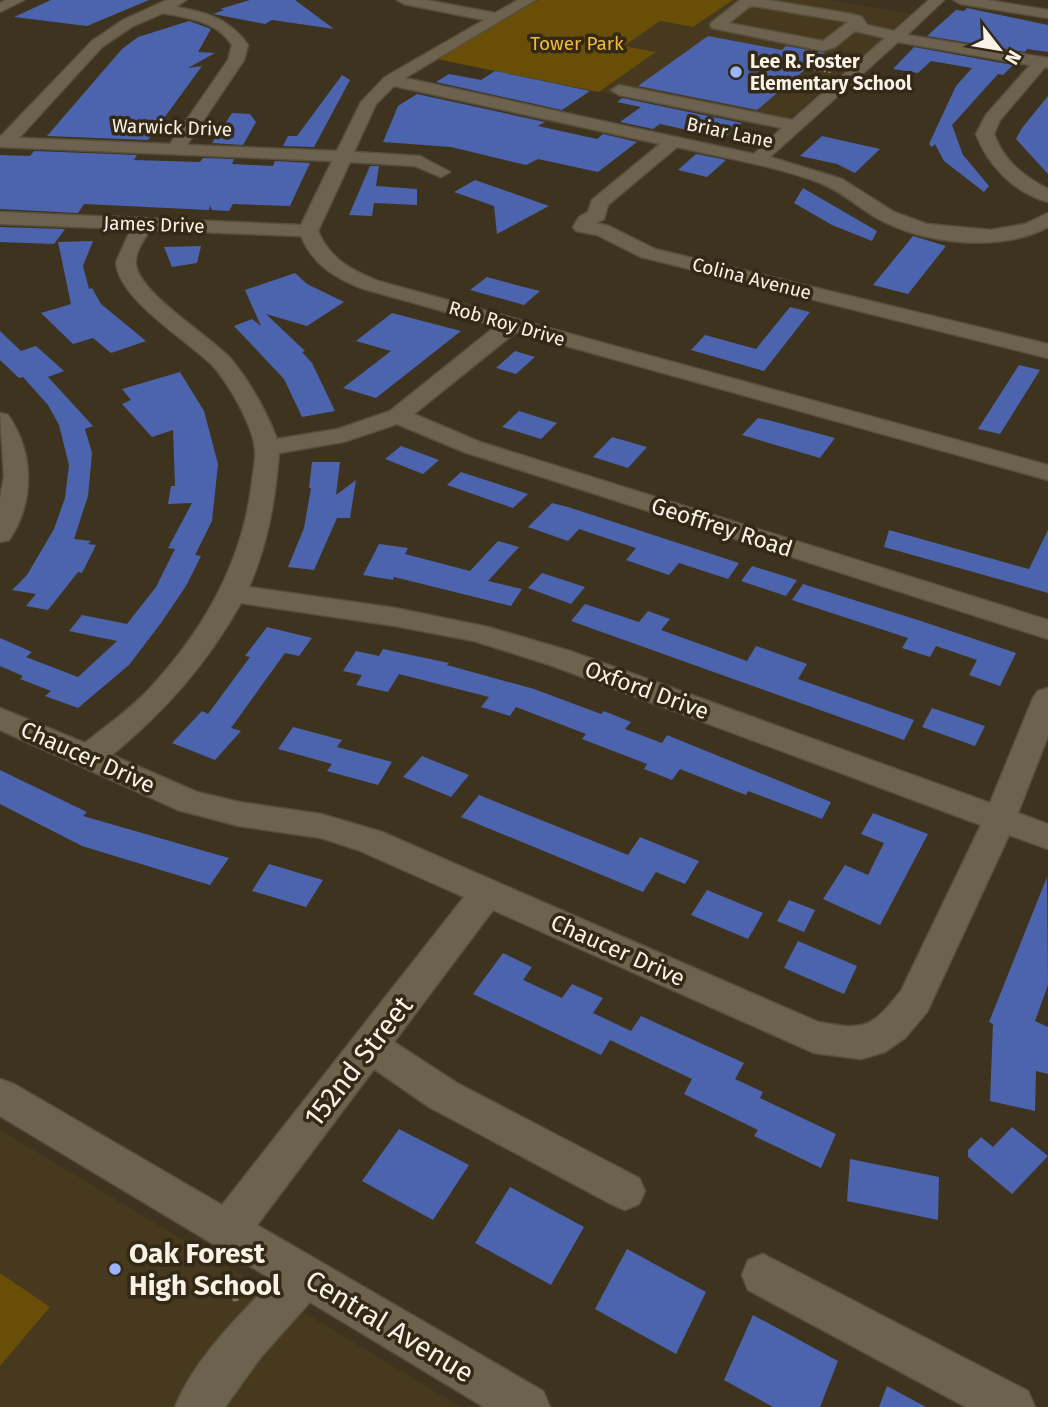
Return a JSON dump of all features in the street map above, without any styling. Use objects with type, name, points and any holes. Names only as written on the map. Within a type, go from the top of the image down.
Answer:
[{"type":"street","points":[[0,8],[17,0]]},
{"type":"street","points":[[3,142],[97,44],[128,23],[179,0]]},
{"type":"street","points":[[404,0],[497,18]]},
{"type":"street","points":[[307,231],[369,102],[391,80],[528,0]]},
{"type":"street","points":[[758,159],[937,0]]},
{"type":"street","points":[[961,0],[1048,13]]},
{"type":"street","points":[[857,22],[830,44],[823,46],[717,25],[745,3],[754,2],[852,18],[857,22],[861,28],[896,36],[1044,62]]},
{"type":"street","points":[[161,8],[217,22],[228,29],[240,46],[236,60],[176,148]]},
{"type":"street","points":[[844,34],[872,31]]},
{"type":"street","points":[[1044,62],[992,120],[985,134],[989,151],[1001,166],[1017,179],[1048,196]]},
{"type":"street","name":"Briar Lane","points":[[391,80],[758,159],[824,178],[843,186],[887,216],[929,229],[1002,236],[1024,231],[1048,219]]},
{"type":"street","points":[[619,90],[795,126]]},
{"type":"street","name":"Colina Avenue","points":[[674,141],[608,195],[599,204],[597,215],[586,221],[583,227],[603,230],[648,253],[1048,351]]},
{"type":"street","name":"Warwick Drive","points":[[3,142],[406,159],[420,161],[441,172]]},
{"type":"street","name":"James Drive","points":[[0,218],[307,231]]},
{"type":"street","points":[[89,757],[160,696],[208,635],[233,593],[258,530],[267,448],[241,386],[210,350],[146,299],[126,267],[128,253],[144,223]]},
{"type":"street","name":"Rob Roy Drive","points":[[307,231],[316,251],[326,262],[353,278],[511,325],[1048,473]]},
{"type":"street","points":[[267,448],[343,435],[398,416],[511,325]]},
{"type":"street","name":"Geoffrey Road","points":[[398,416],[472,447],[1048,631]]},
{"type":"street","points":[[0,420],[16,452],[0,534]]},
{"type":"street","name":"Oxford Drive","points":[[233,593],[395,617],[478,633],[560,658],[1048,837]]},
{"type":"street","name":"Chaucer Drive","points":[[0,718],[189,802],[239,814],[321,826],[370,841],[814,1037],[843,1043],[873,1042],[896,1025],[914,1001],[1000,819],[1048,698]]},
{"type":"street","name":"152nd Street","points":[[228,1230],[488,892]]},
{"type":"street","points":[[369,1046],[443,1095],[625,1191]]},
{"type":"street","name":"Central Avenue","points":[[0,1096],[527,1407]]},
{"type":"street","points":[[763,1275],[1012,1407]]},
{"type":"street","points":[[198,1407],[245,1341],[306,1276]]},
{"type":"shaded area","name":"Lee R. Foster Elementary School","points":[[733,0],[827,0],[911,14],[779,127],[599,92],[655,53],[623,46],[660,21],[693,27]]},
{"type":"shaded area","name":"Oak Forest High School","points":[[0,1130],[461,1407],[0,1407]]},
{"type":"green space","name":"Tower Park","points":[[538,0],[733,0],[693,27],[660,21],[624,46],[656,52],[599,92],[436,59]]},
{"type":"green space","points":[[0,1273],[50,1307],[0,1366]]},
{"type":"building","points":[[51,0],[149,0],[87,26],[14,17]]},
{"type":"building","points":[[250,0],[295,0],[334,29],[272,20],[265,24],[213,14],[224,10],[220,9]]},
{"type":"building","points":[[967,8],[1048,25],[1048,52],[1027,49],[1025,52],[927,36],[956,10],[964,11]]},
{"type":"building","points":[[189,21],[211,29],[198,52],[215,53],[188,68],[202,66],[148,140],[47,136],[122,49],[138,37]]},
{"type":"building","points":[[708,36],[782,50],[786,46],[825,53],[757,110],[638,86]]},
{"type":"building","points":[[914,47],[1013,65],[1003,75],[998,74],[952,125],[963,155],[989,186],[984,192],[944,161],[935,144],[932,147],[929,144],[956,86],[972,68],[931,61],[918,73],[893,69]]},
{"type":"building","points":[[495,71],[590,91],[562,110],[436,82],[449,74],[481,80]]},
{"type":"building","points":[[342,75],[350,80],[314,147],[283,146],[288,136],[297,136]]},
{"type":"building","points":[[417,94],[545,122],[538,126],[597,139],[603,134],[637,142],[598,172],[538,159],[526,165],[451,147],[383,142],[398,106]]},
{"type":"building","points":[[1048,96],[1048,174],[1016,139]]},
{"type":"building","points":[[622,98],[742,123],[724,138],[660,124],[653,129],[620,122],[641,107],[617,102]]},
{"type":"building","points":[[232,113],[250,114],[256,122],[243,145],[212,143]]},
{"type":"building","points":[[822,136],[880,149],[855,173],[837,164],[800,156]]},
{"type":"building","points":[[34,151],[137,155],[134,160],[200,162],[203,158],[234,159],[232,164],[273,166],[275,161],[310,163],[290,206],[233,204],[229,211],[212,210],[210,205],[209,210],[84,204],[78,213],[0,209],[0,155],[30,156]]},
{"type":"building","points":[[696,154],[726,160],[707,177],[678,170]]},
{"type":"building","points":[[370,166],[379,166],[376,186],[417,189],[417,205],[374,203],[372,216],[349,215]]},
{"type":"building","points":[[475,180],[549,206],[497,234],[494,206],[454,192]]},
{"type":"building","points":[[803,188],[877,231],[872,241],[832,225],[794,203]]},
{"type":"building","points":[[0,227],[65,229],[54,244],[0,242]]},
{"type":"building","points":[[913,236],[946,246],[908,294],[873,285]]},
{"type":"building","points":[[93,241],[83,266],[89,289],[92,288],[101,304],[146,341],[111,353],[93,338],[73,344],[41,313],[71,304],[58,242]]},
{"type":"building","points":[[201,246],[197,263],[172,267],[164,247]]},
{"type":"building","points":[[295,273],[307,284],[344,302],[307,326],[266,314],[305,351],[302,352],[312,363],[335,411],[302,417],[284,379],[234,326],[252,319],[261,326],[245,290]]},
{"type":"building","points":[[487,277],[540,291],[524,305],[470,290]]},
{"type":"building","points":[[790,307],[810,312],[764,371],[691,350],[705,335],[756,349]]},
{"type":"building","points":[[392,313],[461,331],[376,398],[343,388],[391,351],[356,341]]},
{"type":"building","points":[[0,331],[21,351],[36,346],[64,371],[48,377],[93,426],[85,429],[92,453],[88,496],[74,539],[91,541],[88,544],[96,545],[82,573],[78,572],[48,610],[26,606],[36,594],[12,590],[27,575],[54,529],[65,498],[69,465],[59,425],[48,405],[23,377],[19,378],[0,360]]},
{"type":"building","points":[[515,351],[535,357],[516,374],[496,368]]},
{"type":"building","points":[[1019,365],[1040,370],[1000,434],[978,429]]},
{"type":"building","points":[[180,372],[204,411],[218,464],[212,521],[195,555],[201,556],[186,586],[161,623],[129,665],[78,708],[45,696],[51,691],[20,679],[23,676],[0,666],[0,638],[32,652],[26,657],[78,677],[117,641],[69,631],[82,615],[127,624],[156,587],[175,549],[168,548],[192,503],[168,504],[171,486],[175,486],[173,430],[152,437],[122,404],[131,400],[122,389]]},
{"type":"building","points":[[519,411],[557,423],[541,439],[502,427]]},
{"type":"building","points":[[758,418],[835,438],[820,458],[742,435]]},
{"type":"building","points":[[612,437],[647,447],[628,468],[593,457]]},
{"type":"building","points":[[401,446],[439,460],[423,474],[385,459]]},
{"type":"building","points":[[312,462],[340,462],[336,495],[356,480],[350,518],[337,518],[314,570],[288,567],[304,528],[311,488]]},
{"type":"building","points":[[461,472],[528,494],[513,508],[447,485]]},
{"type":"building","points":[[552,503],[739,563],[728,579],[679,563],[669,575],[626,560],[636,548],[579,529],[568,541],[528,527]]},
{"type":"building","points":[[889,530],[1029,569],[1048,530],[1048,593],[884,547]]},
{"type":"building","points":[[498,541],[519,547],[488,581],[522,589],[511,606],[394,577],[393,580],[363,575],[379,544],[408,548],[405,554],[470,571]]},
{"type":"building","points":[[752,566],[797,580],[786,596],[741,581]]},
{"type":"building","points":[[542,573],[585,587],[571,604],[528,588]]},
{"type":"building","points":[[803,584],[1016,653],[1000,686],[969,675],[977,660],[936,646],[930,657],[902,648],[908,638],[792,600]]},
{"type":"building","points":[[585,604],[639,622],[648,611],[670,619],[661,630],[747,661],[756,646],[807,664],[798,679],[914,720],[904,740],[571,621]]},
{"type":"building","points":[[267,627],[312,638],[299,656],[285,653],[231,728],[241,731],[215,760],[172,743],[202,711],[208,714],[250,657],[245,656]]},
{"type":"building","points":[[383,649],[449,663],[447,665],[534,689],[601,714],[604,711],[631,722],[625,729],[662,743],[667,735],[831,802],[822,819],[748,791],[746,795],[680,769],[672,780],[644,769],[647,764],[582,739],[586,734],[516,707],[510,716],[481,707],[489,697],[399,674],[388,692],[356,685],[362,675],[343,671],[356,651],[379,656]]},
{"type":"building","points":[[932,708],[985,726],[975,746],[922,727]]},
{"type":"building","points":[[293,727],[342,740],[337,747],[392,762],[378,785],[327,771],[332,764],[278,749]]},
{"type":"building","points":[[422,756],[469,775],[451,797],[403,777]]},
{"type":"building","points":[[0,770],[87,812],[83,816],[229,858],[210,885],[82,846],[0,804]]},
{"type":"building","points":[[479,795],[628,855],[640,837],[699,861],[685,884],[656,872],[643,892],[461,817]]},
{"type":"building","points":[[873,813],[928,834],[880,925],[823,899],[845,865],[868,875],[884,843],[861,834]]},
{"type":"building","points":[[269,864],[323,880],[306,907],[252,891]]},
{"type":"building","points":[[1047,877],[1048,985],[1035,1021],[1048,1027],[1048,1074],[1036,1071],[1035,1111],[990,1101],[993,1024],[989,1022]]},
{"type":"building","points":[[707,890],[763,913],[748,939],[691,915]]},
{"type":"building","points":[[789,900],[815,910],[804,932],[777,921]]},
{"type":"building","points":[[798,941],[857,966],[844,994],[784,968]]},
{"type":"building","points":[[503,953],[532,967],[523,980],[562,998],[572,984],[603,998],[593,1013],[631,1031],[641,1016],[744,1063],[735,1079],[763,1092],[760,1098],[836,1134],[821,1168],[754,1136],[758,1130],[684,1094],[692,1079],[610,1040],[601,1055],[473,994]]},
{"type":"building","points":[[1012,1127],[1048,1156],[1012,1194],[968,1157],[968,1150],[981,1137],[993,1147]]},
{"type":"building","points":[[399,1129],[469,1165],[433,1220],[362,1181]]},
{"type":"building","points":[[850,1159],[939,1177],[938,1220],[847,1201]]},
{"type":"building","points":[[510,1187],[584,1227],[551,1285],[475,1243]]},
{"type":"building","points":[[627,1249],[706,1292],[676,1354],[595,1309]]},
{"type":"building","points":[[753,1315],[838,1361],[820,1407],[773,1407],[724,1380]]},
{"type":"building","points":[[887,1386],[926,1407],[879,1407]]},
{"type":"place","name":"Lee R. Foster Elementary School","points":[[736,72]]},
{"type":"place","name":"Oak Forest High School","points":[[115,1269]]}]
